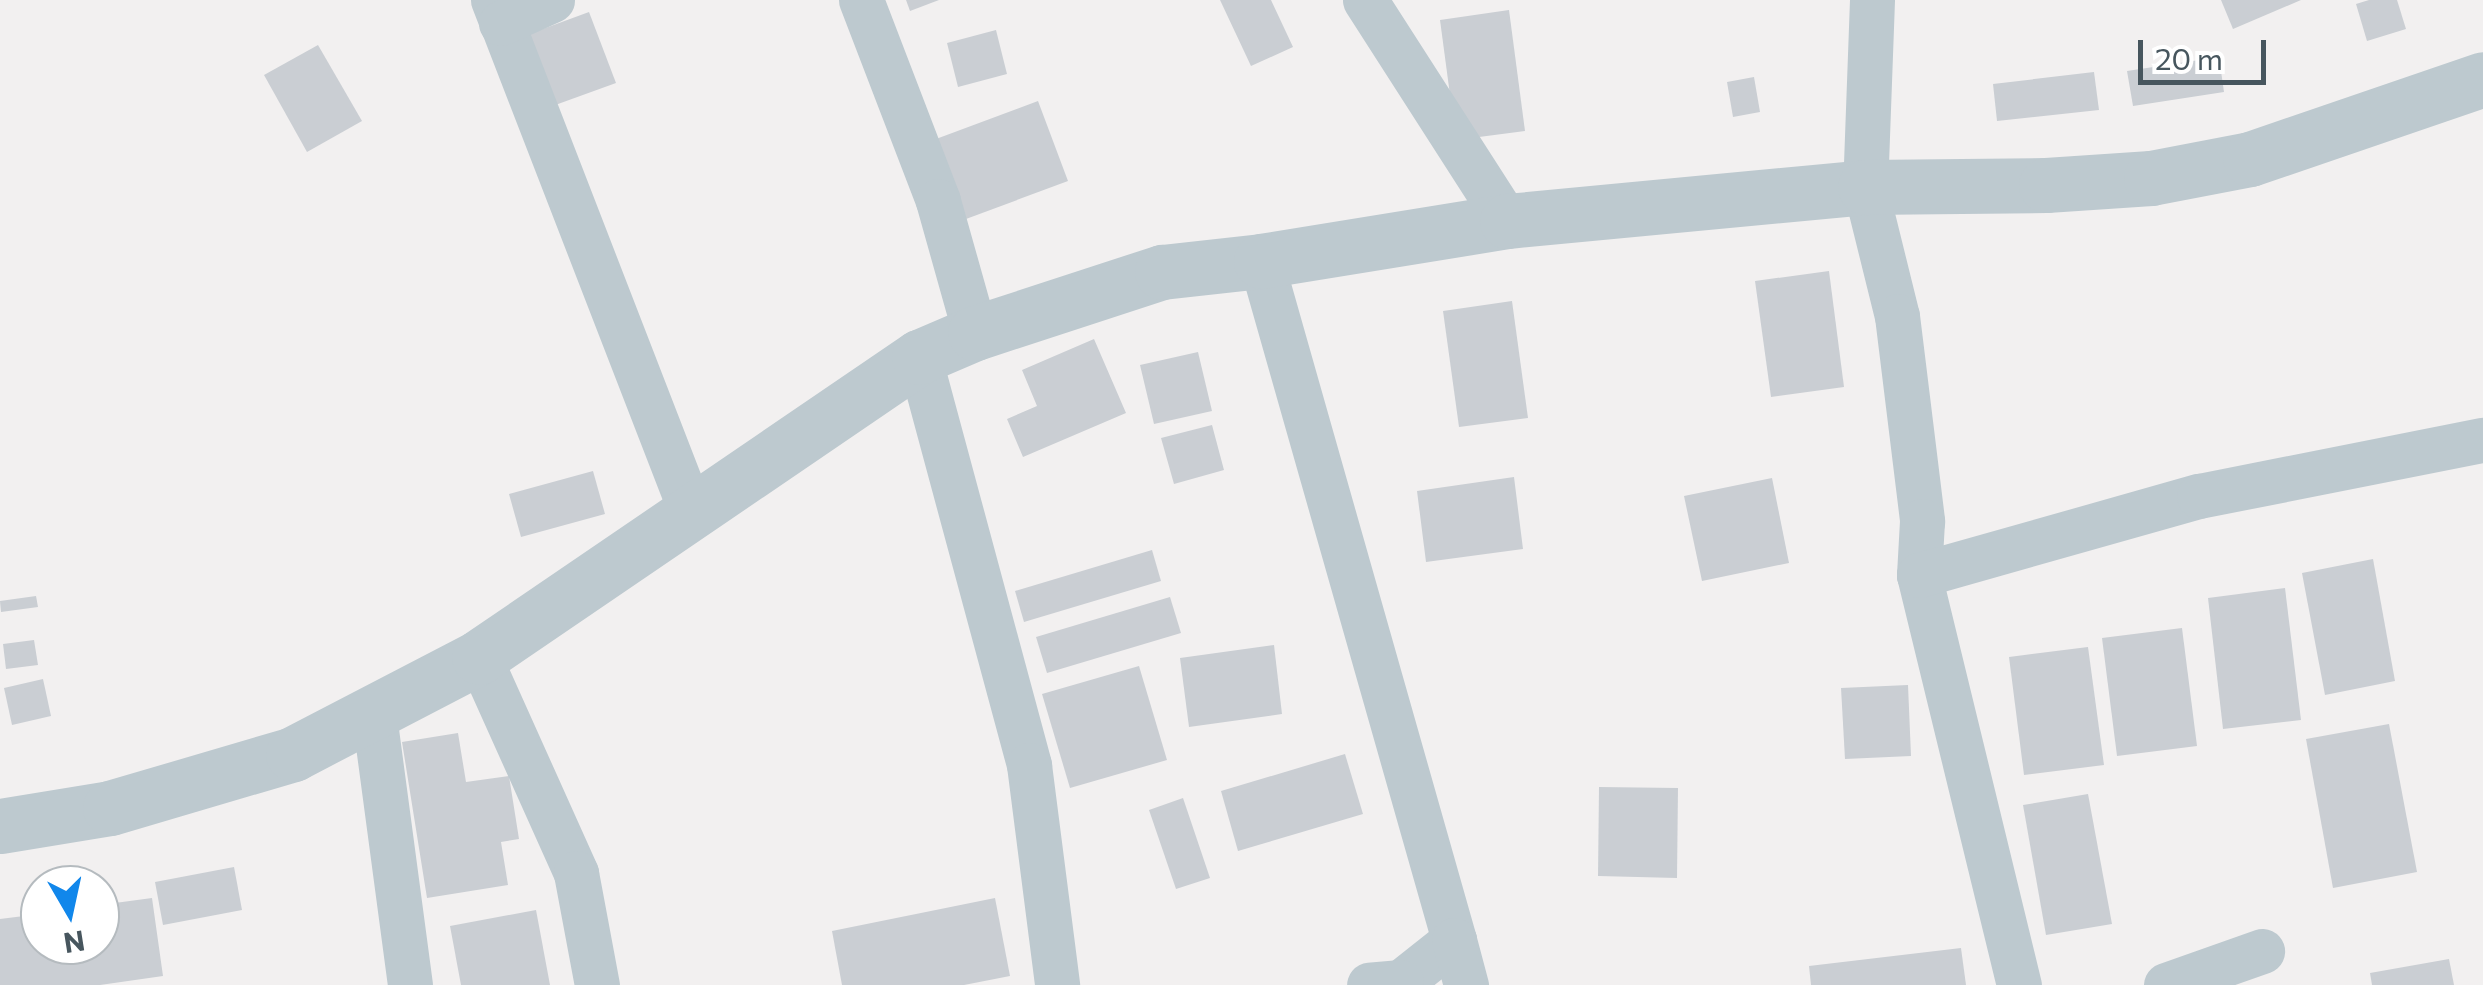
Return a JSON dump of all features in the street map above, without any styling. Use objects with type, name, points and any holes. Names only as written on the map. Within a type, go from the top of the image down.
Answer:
[{"type":"street","points":[[552,0],[497,11],[690,509]]},
{"type":"street","points":[[861,0],[938,201],[975,333]]},
{"type":"street","points":[[1364,0],[1507,221]]},
{"type":"street","points":[[1872,0],[1865,188],[1897,316],[1922,521],[1918,575],[2020,985]]},
{"type":"street","points":[[0,826],[110,808],[294,754],[374,716],[479,657],[690,509],[919,357],[975,333],[1162,272],[1262,261],[1507,221],[1865,188],[2046,185],[2151,178],[2250,159],[2483,79]]},
{"type":"street","points":[[1262,261],[1466,985]]},
{"type":"street","points":[[919,357],[1029,765],[1057,985]]},
{"type":"street","points":[[1918,575],[2199,496],[2483,440]]},
{"type":"street","points":[[479,657],[576,873],[598,985]]},
{"type":"street","points":[[374,716],[410,985]]},
{"type":"street","points":[[1369,985],[1402,982],[1454,940]]},
{"type":"street","points":[[2166,985],[2262,951]]},
{"type":"building","points":[[906,0],[939,0],[910,11]]},
{"type":"building","points":[[1220,0],[1271,0],[1293,47],[1251,66]]},
{"type":"building","points":[[2221,0],[2301,0],[2233,29]]},
{"type":"building","points":[[2397,0],[2406,29],[2367,41],[2356,4]]},
{"type":"building","points":[[1509,10],[1525,131],[1456,140],[1440,20]]},
{"type":"building","points":[[589,12],[616,83],[547,108],[521,37]]},
{"type":"building","points":[[996,30],[1007,74],[958,87],[947,43]]},
{"type":"building","points":[[318,45],[362,121],[307,152],[264,75]]},
{"type":"building","points":[[2219,57],[2224,92],[2133,106],[2127,71]]},
{"type":"building","points":[[2094,72],[2099,110],[1997,121],[1993,84]]},
{"type":"building","points":[[1754,77],[1760,112],[1733,117],[1727,82]]},
{"type":"building","points":[[1038,101],[1068,181],[966,219],[936,139]]},
{"type":"building","points":[[1829,271],[1844,387],[1771,397],[1755,281]]},
{"type":"building","points":[[1512,301],[1528,418],[1459,427],[1443,311]]},
{"type":"building","points":[[1094,339],[1126,413],[1023,457],[1007,419],[1037,406],[1022,370]]},
{"type":"building","points":[[1198,352],[1212,411],[1154,424],[1140,365]]},
{"type":"building","points":[[1212,425],[1224,470],[1174,484],[1161,438]]},
{"type":"building","points":[[593,471],[605,514],[521,537],[509,494]]},
{"type":"building","points":[[1514,477],[1523,549],[1426,562],[1417,491]]},
{"type":"building","points":[[1772,478],[1789,563],[1702,581],[1684,496]]},
{"type":"building","points":[[1152,550],[1161,581],[1024,622],[1015,591]]},
{"type":"building","points":[[2373,559],[2395,681],[2325,695],[2302,573]]},
{"type":"building","points":[[2285,588],[2301,720],[2223,729],[2208,598]]},
{"type":"building","points":[[36,596],[38,607],[1,612],[0,601]]},
{"type":"building","points":[[1170,597],[1181,633],[1047,673],[1036,637]]},
{"type":"building","points":[[2182,628],[2197,746],[2117,756],[2102,638]]},
{"type":"building","points":[[34,640],[38,665],[6,669],[3,644]]},
{"type":"building","points":[[1274,645],[1282,714],[1189,727],[1180,658]]},
{"type":"building","points":[[2088,647],[2104,765],[2024,775],[2009,657]]},
{"type":"building","points":[[1139,666],[1167,760],[1070,788],[1042,694]]},
{"type":"building","points":[[43,679],[51,716],[12,725],[4,688]]},
{"type":"building","points":[[1908,685],[1911,756],[1845,759],[1841,688]]},
{"type":"building","points":[[2389,724],[2417,872],[2333,888],[2306,739]]},
{"type":"building","points":[[458,733],[466,782],[509,776],[519,839],[501,842],[508,885],[427,898],[402,742]]},
{"type":"building","points":[[1345,754],[1363,814],[1238,851],[1221,791]]},
{"type":"building","points":[[1599,787],[1678,788],[1677,878],[1598,876]]},
{"type":"building","points":[[2088,794],[2112,924],[2046,935],[2023,805]]},
{"type":"building","points":[[1183,798],[1210,878],[1176,889],[1149,810]]},
{"type":"building","points":[[234,867],[242,910],[163,925],[155,882]]},
{"type":"building","points":[[152,898],[163,976],[100,985],[0,985],[0,919],[20,916],[20,965],[120,965],[120,902]]},
{"type":"building","points":[[995,898],[1010,976],[964,985],[842,985],[832,931]]},
{"type":"building","points":[[536,910],[550,985],[461,985],[450,926]]},
{"type":"building","points":[[1961,948],[1966,985],[1811,985],[1809,966]]},
{"type":"building","points":[[2449,959],[2454,985],[2372,985],[2370,973]]}]
